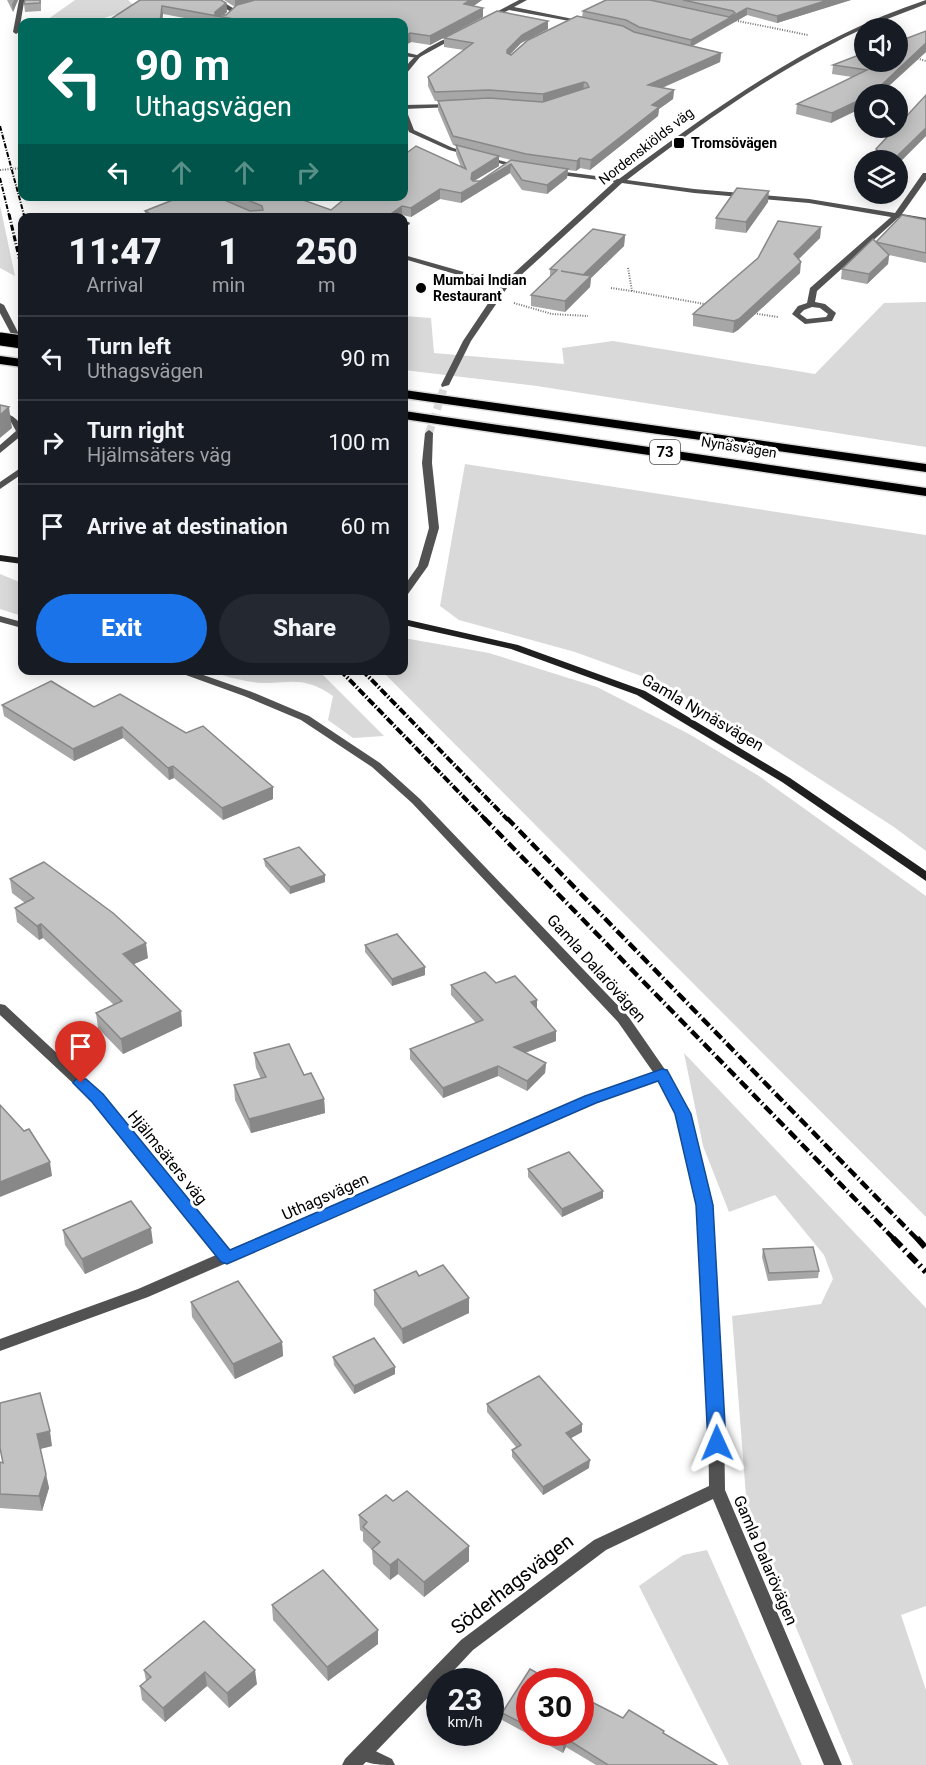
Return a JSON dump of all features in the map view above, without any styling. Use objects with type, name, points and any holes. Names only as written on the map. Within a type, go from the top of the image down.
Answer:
[{"type":"highway","points":[[0,339],[18,341]]},
{"type":"highway","points":[[0,360],[18,362]]},
{"type":"highway","name":"Nynäsvägen","points":[[408,395],[926,468]]},
{"type":"highway","name":"Nynäsvägen","points":[[408,417],[657,451],[926,492]]},
{"type":"street","points":[[18,18],[23,0]]},
{"type":"street","points":[[216,0],[237,11],[227,18]]},
{"type":"street","points":[[479,23],[525,0]]},
{"type":"street","name":"Nordenskiölds väg","points":[[445,385],[467,341],[504,286],[619,182],[708,116],[784,67],[834,40],[926,3]]},
{"type":"street","points":[[509,8],[585,22]]},
{"type":"street","points":[[16,32],[18,20]]},
{"type":"street","points":[[567,25],[575,20]]},
{"type":"street","points":[[408,68],[418,56],[469,28]]},
{"type":"street","points":[[408,55],[418,56]]},
{"type":"street","points":[[408,109],[457,105]]},
{"type":"street","points":[[408,122],[411,131],[451,149],[525,168]]},
{"type":"street","points":[[501,170],[510,164]]},
{"type":"street","points":[[548,171],[619,182],[809,201],[926,220]]},
{"type":"street","points":[[811,304],[813,290],[898,214],[926,175]]},
{"type":"street","points":[[408,258],[504,286]]},
{"type":"street","points":[[811,304],[822,306],[832,313],[829,319],[805,322],[796,314],[811,304]]},
{"type":"street","points":[[0,306],[18,340]]},
{"type":"street","points":[[0,414],[14,420],[18,427]]},
{"type":"street","points":[[408,587],[423,566],[434,528],[427,464],[429,434]]},
{"type":"street","points":[[0,450],[18,435]]},
{"type":"street","points":[[0,486],[18,473]]},
{"type":"street","points":[[0,558],[18,560]]},
{"type":"street","points":[[0,619],[18,624]]},
{"type":"street","name":"Gamla Nynäsvägen","points":[[408,623],[514,647],[641,693],[786,780],[926,877]]},
{"type":"street","name":"Gamla Dalarövägen","points":[[192,675],[248,694],[305,718],[376,765],[416,801],[622,1019],[662,1074],[683,1114],[705,1205],[716,1419],[717,1490],[834,1765]]},
{"type":"street","name":"Hjälmsäters väg","points":[[0,1008],[97,1098],[227,1258]]},
{"type":"street","name":"Uthagsvägen","points":[[0,1344],[143,1293],[591,1100],[662,1074]]},
{"type":"street","name":"Söderhagsvägen","points":[[357,1759],[467,1645],[600,1545],[717,1490]]},
{"type":"street","name":"Söderhagsvägen","points":[[357,1759],[387,1765]]},
{"type":"path","points":[[729,20],[739,15]]},
{"type":"path","points":[[729,20],[834,40]]},
{"type":"path","points":[[908,57],[926,61]]},
{"type":"path","points":[[0,170],[18,168]]},
{"type":"path","points":[[628,268],[632,291]]},
{"type":"path","points":[[611,288],[713,306]]},
{"type":"path","points":[[512,303],[552,314],[588,316]]},
{"type":"path","points":[[747,312],[805,322]]},
{"type":"shaded area","points":[[75,0],[128,0],[137,8],[104,18],[50,18]]},
{"type":"shaded area","points":[[0,205],[15,276],[0,268]]},
{"type":"shaded area","points":[[926,302],[926,447],[537,386],[408,370],[408,316],[431,318],[434,353],[564,364],[562,348],[613,341],[815,374],[884,303]]},
{"type":"shaded area","points":[[465,464],[926,535],[926,851],[894,827],[758,739],[652,680],[575,652],[459,620],[440,606]]},
{"type":"shaded area","points":[[0,574],[18,581],[18,615],[0,609]]},
{"type":"shaded area","points":[[408,639],[489,653],[597,687],[689,734],[759,776],[926,896],[926,1217],[386,675],[408,675]]},
{"type":"shaded area","points":[[222,675],[323,675],[384,736],[353,738],[328,720],[333,696],[310,684],[241,680]]},
{"type":"shaded area","points":[[684,1053],[926,1308],[926,1606],[901,1615],[926,1690],[926,1765],[853,1765],[747,1509],[732,1316],[821,1304],[833,1279],[824,1255],[775,1195],[729,1212],[703,1146]]},
{"type":"shaded area","points":[[707,1550],[802,1765],[729,1765],[639,1586],[683,1555]]},
{"type":"building","points":[[25,0],[40,0],[40,3],[24,4]]},
{"type":"building","points":[[140,0],[221,0],[226,3],[215,12],[215,15],[226,15],[237,5],[255,0],[470,0],[464,4],[483,8],[430,36],[408,34],[408,18],[228,18],[162,6],[160,18],[112,18]]},
{"type":"building","points":[[606,0],[650,0],[729,17],[735,13],[733,11],[683,0],[828,0],[777,16],[747,8],[691,40],[639,27],[626,20],[583,11]]},
{"type":"building","points":[[497,11],[548,21],[522,35],[507,50],[507,53],[511,55],[528,40],[577,16],[721,53],[648,85],[674,90],[652,105],[659,107],[591,160],[580,158],[577,161],[526,154],[453,136],[438,101],[489,98],[543,102],[589,87],[587,83],[543,94],[489,90],[435,92],[428,77],[473,43],[444,38]]},
{"type":"building","points":[[926,31],[926,43],[908,60],[908,38]]},
{"type":"building","points":[[854,57],[854,68],[833,65]]},
{"type":"building","points":[[863,72],[895,72],[883,84],[854,84],[854,103],[832,113],[797,104]]},
{"type":"building","points":[[926,95],[926,128],[903,150],[876,149],[886,138],[908,138],[908,114]]},
{"type":"building","points":[[456,145],[499,156],[472,173],[473,181],[480,181],[511,160],[568,169],[547,185],[522,180],[511,164],[461,193],[440,189],[411,208],[402,206],[392,213],[148,213],[145,211],[170,201],[227,201],[250,211],[263,210],[262,206],[250,201],[306,201],[331,210],[342,201],[408,201],[408,152],[416,146],[466,169]]},
{"type":"building","points":[[737,188],[769,191],[746,222],[716,218]]},
{"type":"building","points":[[902,215],[926,220],[926,253],[876,242]]},
{"type":"building","points":[[778,221],[821,227],[794,254],[801,262],[739,319],[734,321],[693,314],[758,258]]},
{"type":"building","points":[[593,229],[625,235],[583,275],[591,276],[565,301],[531,295],[557,270],[550,269]]},
{"type":"building","points":[[873,239],[889,255],[869,274],[842,269]]},
{"type":"building","points":[[0,405],[9,407],[0,415]]},
{"type":"building","points":[[51,681],[94,707],[120,694],[186,733],[203,726],[273,787],[222,808],[173,766],[168,768],[122,727],[73,749],[2,705]]},
{"type":"building","points":[[299,847],[325,875],[290,887],[264,859]]},
{"type":"building","points":[[44,862],[113,913],[146,943],[123,954],[181,1011],[121,1039],[96,1013],[122,1001],[41,924],[37,926],[15,908],[34,898],[10,879]]},
{"type":"building","points":[[397,934],[425,967],[392,979],[365,945]]},
{"type":"building","points":[[485,972],[496,983],[515,976],[537,1000],[531,1002],[556,1031],[514,1047],[546,1063],[527,1081],[498,1066],[443,1088],[410,1049],[483,1020],[451,985]]},
{"type":"building","points":[[289,1044],[304,1075],[311,1073],[324,1099],[249,1119],[234,1085],[266,1077],[254,1053]]},
{"type":"building","points":[[0,1105],[24,1131],[29,1129],[50,1162],[0,1182]]},
{"type":"building","points":[[569,1152],[603,1191],[562,1209],[528,1169]]},
{"type":"building","points":[[131,1201],[151,1228],[82,1259],[63,1230]]},
{"type":"building","points":[[813,1247],[819,1271],[769,1273],[763,1249]]},
{"type":"building","points":[[443,1265],[469,1298],[402,1329],[374,1290],[416,1271],[419,1276]]},
{"type":"building","points":[[238,1281],[282,1342],[233,1364],[191,1302]]},
{"type":"building","points":[[374,1338],[395,1367],[354,1386],[333,1357]]},
{"type":"building","points":[[539,1376],[582,1424],[566,1433],[590,1460],[543,1487],[512,1450],[521,1445],[487,1404]]},
{"type":"building","points":[[40,1393],[50,1431],[37,1434],[46,1474],[39,1496],[0,1494],[0,1462],[3,1463],[0,1448],[0,1403]]},
{"type":"building","points":[[407,1491],[469,1546],[424,1582],[398,1559],[390,1565],[372,1549],[380,1542],[363,1527],[367,1522],[359,1515],[386,1495],[393,1501]]},
{"type":"building","points":[[323,1570],[378,1630],[327,1667],[272,1605]]},
{"type":"building","points":[[204,1621],[255,1670],[227,1693],[205,1672],[163,1708],[140,1686],[151,1677],[144,1670]]},
{"type":"building","points":[[516,1691],[516,1720],[504,1714],[504,1710]]},
{"type":"building","points":[[594,1703],[623,1718],[629,1710],[717,1765],[608,1765],[578,1746],[594,1746]]},
{"type":"tunnel","points":[[429,433],[445,385]]},
{"type":"railway","points":[[0,126],[18,193]]},
{"type":"railway","points":[[0,178],[9,215]]},
{"type":"railway","points":[[20,201],[23,213]]},
{"type":"railway","points":[[9,214],[18,253]]},
{"type":"railway","points":[[345,675],[486,820]]},
{"type":"railway","points":[[367,675],[508,820]]},
{"type":"railway","points":[[484,818],[895,1240]]},
{"type":"railway","points":[[507,818],[918,1240]]},
{"type":"railway","points":[[893,1238],[926,1272]]},
{"type":"railway","points":[[917,1238],[926,1248]]},
{"type":"place","name":"Tromsövägen","points":[[679,143]]},
{"type":"place","name":"Mumbai Indian Restaurant","points":[[421,288]]},
{"type":"route","points":[[81,1083],[97,1098],[227,1258],[591,1100],[662,1074],[683,1114],[705,1205],[717,1443]]}]
